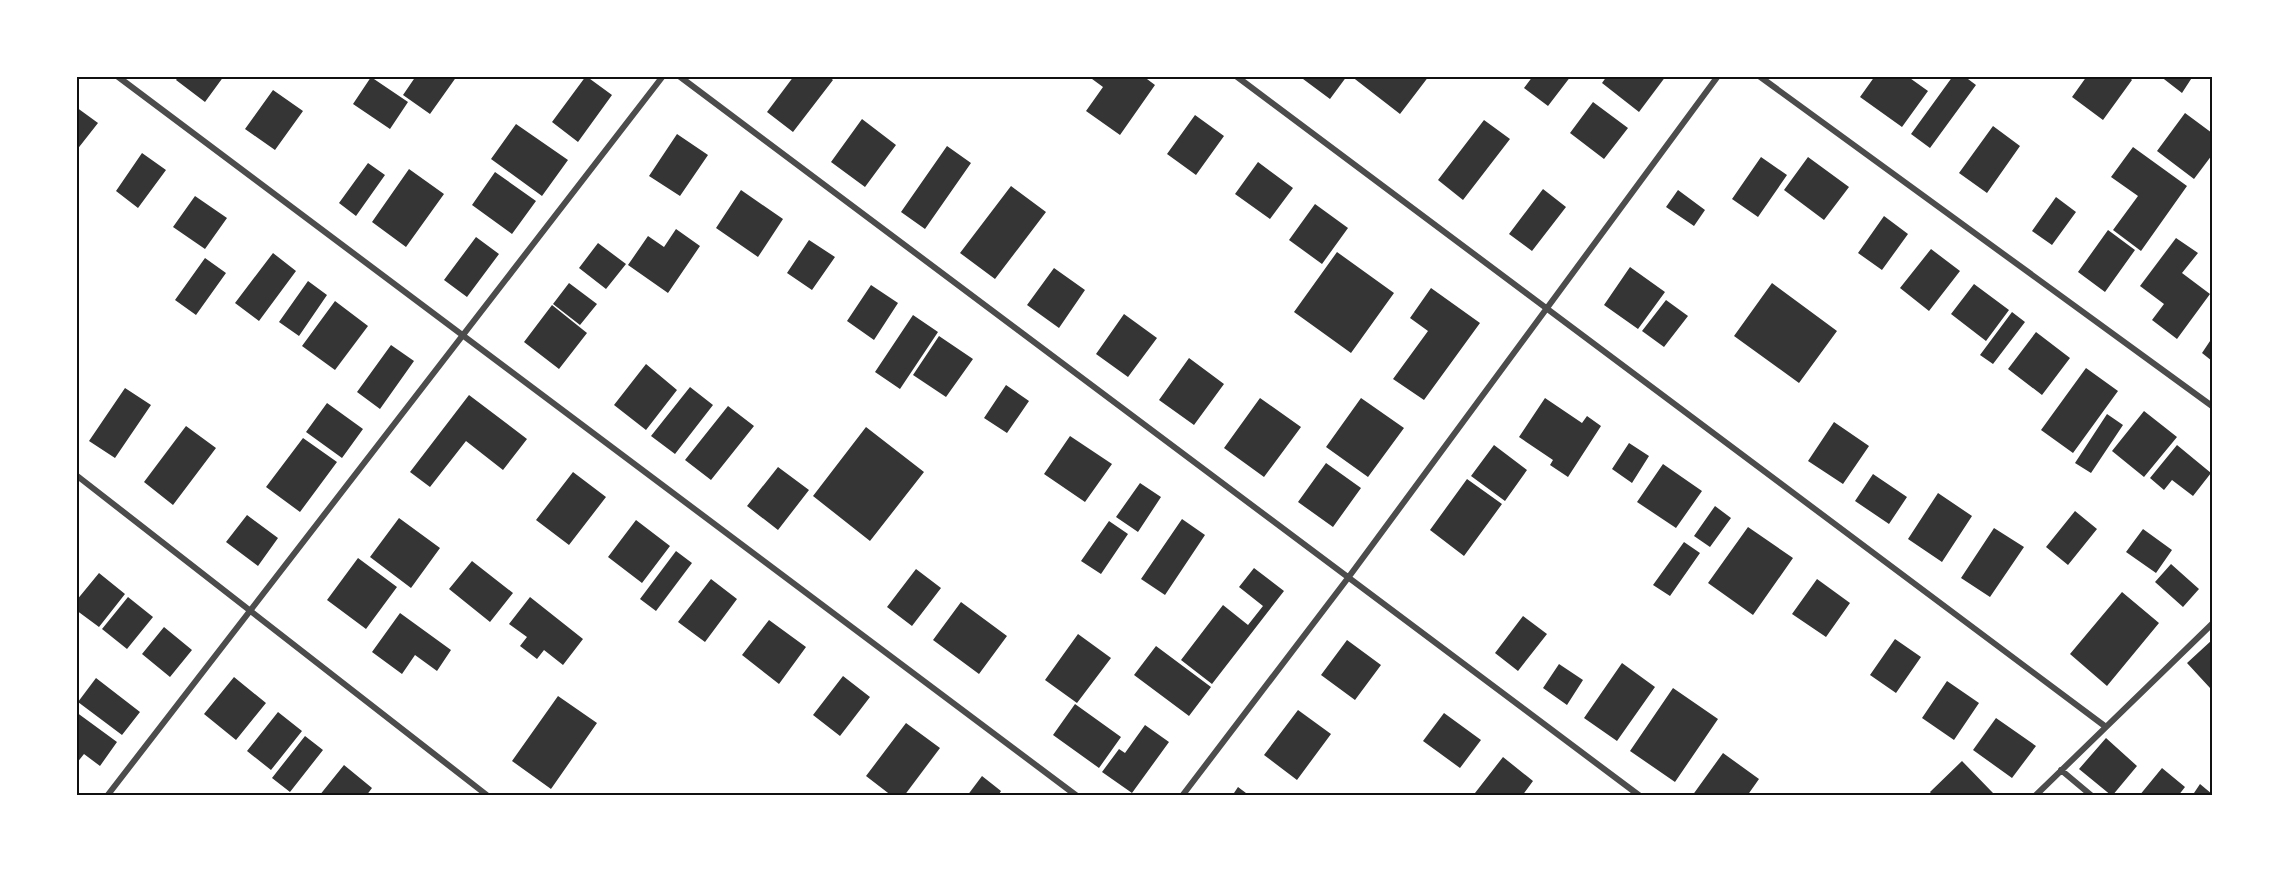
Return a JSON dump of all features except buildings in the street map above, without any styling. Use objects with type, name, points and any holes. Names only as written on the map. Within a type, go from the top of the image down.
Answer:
[{"type":"street","points":[[117,76],[1077,795]]},
{"type":"street","points":[[106,795],[663,76]]},
{"type":"street","points":[[679,76],[1640,795]]},
{"type":"street","points":[[1236,76],[2106,727]]},
{"type":"street","points":[[1182,795],[1348,578],[1719,76]]},
{"type":"street","points":[[1759,76],[2212,406]]},
{"type":"street","points":[[76,475],[488,795]]},
{"type":"street","points":[[2035,795],[2212,624]]},
{"type":"street","points":[[2061,770],[2092,795]]}]
